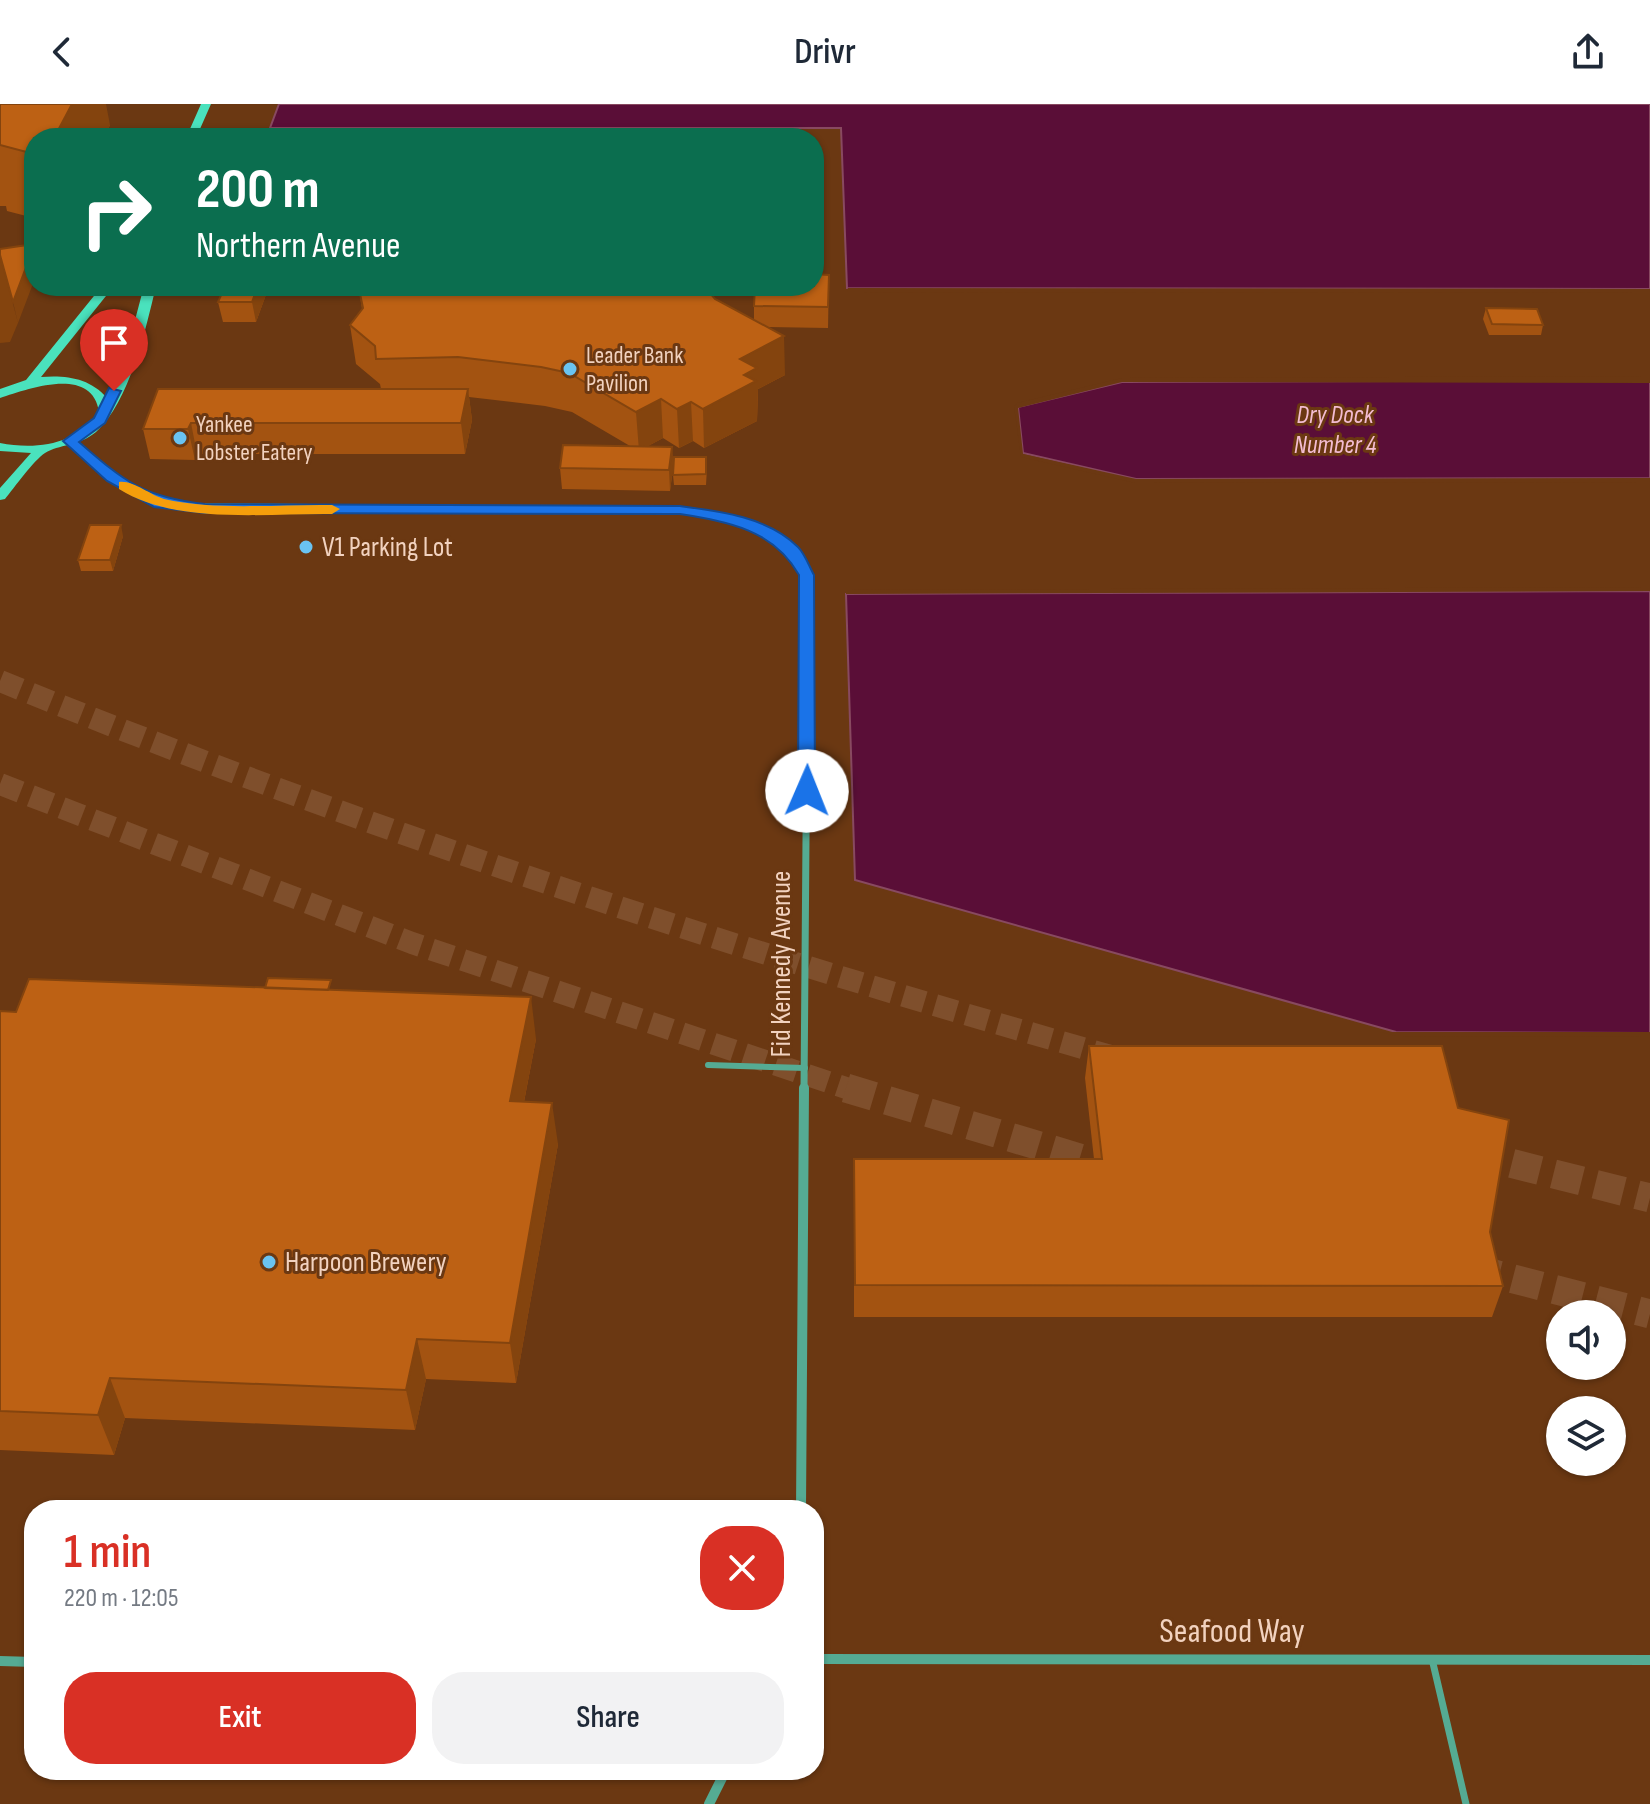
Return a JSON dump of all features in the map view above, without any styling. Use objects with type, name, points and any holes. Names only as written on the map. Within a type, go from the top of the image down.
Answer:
[{"type":"main road","points":[[195,128],[206,104]]},
{"type":"main road","points":[[31,382],[100,296]]},
{"type":"main road","points":[[0,447],[42,449],[71,441],[93,428],[133,350],[147,296]]},
{"type":"main road","points":[[0,394],[31,382],[82,384],[100,395],[104,411]]},
{"type":"main road","points":[[0,385],[14,387]]},
{"type":"main road","points":[[0,496],[42,449]]},
{"type":"street","name":"Fid Kennedy Avenue","points":[[71,441],[112,478],[144,498],[181,507],[680,510],[744,523],[792,550],[801,561],[808,587],[801,1500]]},
{"type":"street","name":"Seafood Way","points":[[824,1659],[1650,1660]]},
{"type":"street","points":[[0,1661],[24,1662]]},
{"type":"street","points":[[709,1804],[721,1780]]},
{"type":"lane","points":[[708,1065],[805,1068]]},
{"type":"lane","points":[[1432,1659],[1466,1804]]},
{"type":"water","points":[[279,104],[1650,104],[1650,289],[847,288],[841,128],[270,128]]},
{"type":"water","name":"Dry Dock Number 4","points":[[1650,380],[1650,478],[1136,479],[1023,453],[1018,407],[1122,382]]},
{"type":"water","points":[[1650,591],[1650,1033],[1396,1032],[855,880],[846,594]]},
{"type":"pier","points":[[848,288],[1650,289],[1650,293],[847,292]]},
{"type":"pier","points":[[1650,376],[1650,383],[1122,382],[1018,408],[1023,454],[1136,479],[1650,478],[1650,482],[1135,483],[1021,457],[1014,407],[1017,403],[1122,378]]},
{"type":"pier","points":[[1650,587],[1650,591],[846,594],[846,590]]},
{"type":"pier","points":[[1380,1032],[1650,1032],[1650,1037],[1396,1036]]},
{"type":"building","points":[[0,104],[72,104],[59,128],[24,128],[24,151],[0,145]]},
{"type":"building","points":[[24,245],[24,273],[13,302],[0,255],[0,249]]},
{"type":"building","points":[[824,275],[829,275],[828,307],[754,306],[754,296],[824,296]]},
{"type":"building","points":[[221,296],[254,296],[252,302],[218,302]]},
{"type":"building","name":"Leader Bank Pavilion","points":[[360,296],[712,296],[784,336],[740,359],[757,368],[744,375],[756,381],[703,409],[691,402],[677,409],[661,399],[636,412],[569,373],[541,367],[458,357],[376,359],[375,346],[350,325],[363,308]]},
{"type":"building","points":[[1486,308],[1537,309],[1543,325],[1492,324]]},
{"type":"building","points":[[158,389],[468,389],[461,423],[191,423],[188,429],[143,429]]},
{"type":"building","points":[[563,445],[672,447],[669,470],[560,468]]},
{"type":"building","points":[[674,457],[706,457],[706,474],[673,475]]},
{"type":"building","points":[[90,525],[121,525],[110,560],[78,560]]},
{"type":"building","points":[[268,978],[331,980],[328,990],[265,988]]},
{"type":"building","name":"Harpoon Brewery","points":[[29,979],[531,997],[510,1101],[552,1103],[510,1343],[417,1339],[406,1390],[110,1378],[98,1415],[0,1411],[0,1011],[16,1012]]},
{"type":"building","points":[[1089,1046],[1442,1046],[1458,1108],[1509,1120],[1490,1232],[1503,1286],[855,1285],[854,1159],[1102,1159]]},
{"type":"tunnel","points":[[0,681],[275,788],[553,885],[834,975],[1118,1058]]},
{"type":"tunnel","points":[[0,784],[412,943],[846,1088]]},
{"type":"tunnel","points":[[846,1088],[1113,1168]]},
{"type":"tunnel","points":[[846,1088],[852,1090]]},
{"type":"tunnel","points":[[1470,1153],[1650,1198]]},
{"type":"tunnel","points":[[1471,1268],[1650,1314]]},
{"type":"slow traffic","points":[[124,485],[144,498],[181,507],[332,509]]},
{"type":"place","name":"Leader Bank Pavilion","points":[[570,369]]},
{"type":"place","name":"Yankee Lobster Eatery","points":[[180,438]]},
{"type":"place","name":"V1 Parking Lot","points":[[306,547]]},
{"type":"place","name":"Harpoon Brewery","points":[[269,1262]]},
{"type":"route","points":[[114,391],[100,420],[71,441],[112,478],[144,498],[159,503],[205,509],[680,510],[726,517],[764,532],[792,550],[801,561],[808,587],[807,791]]}]
